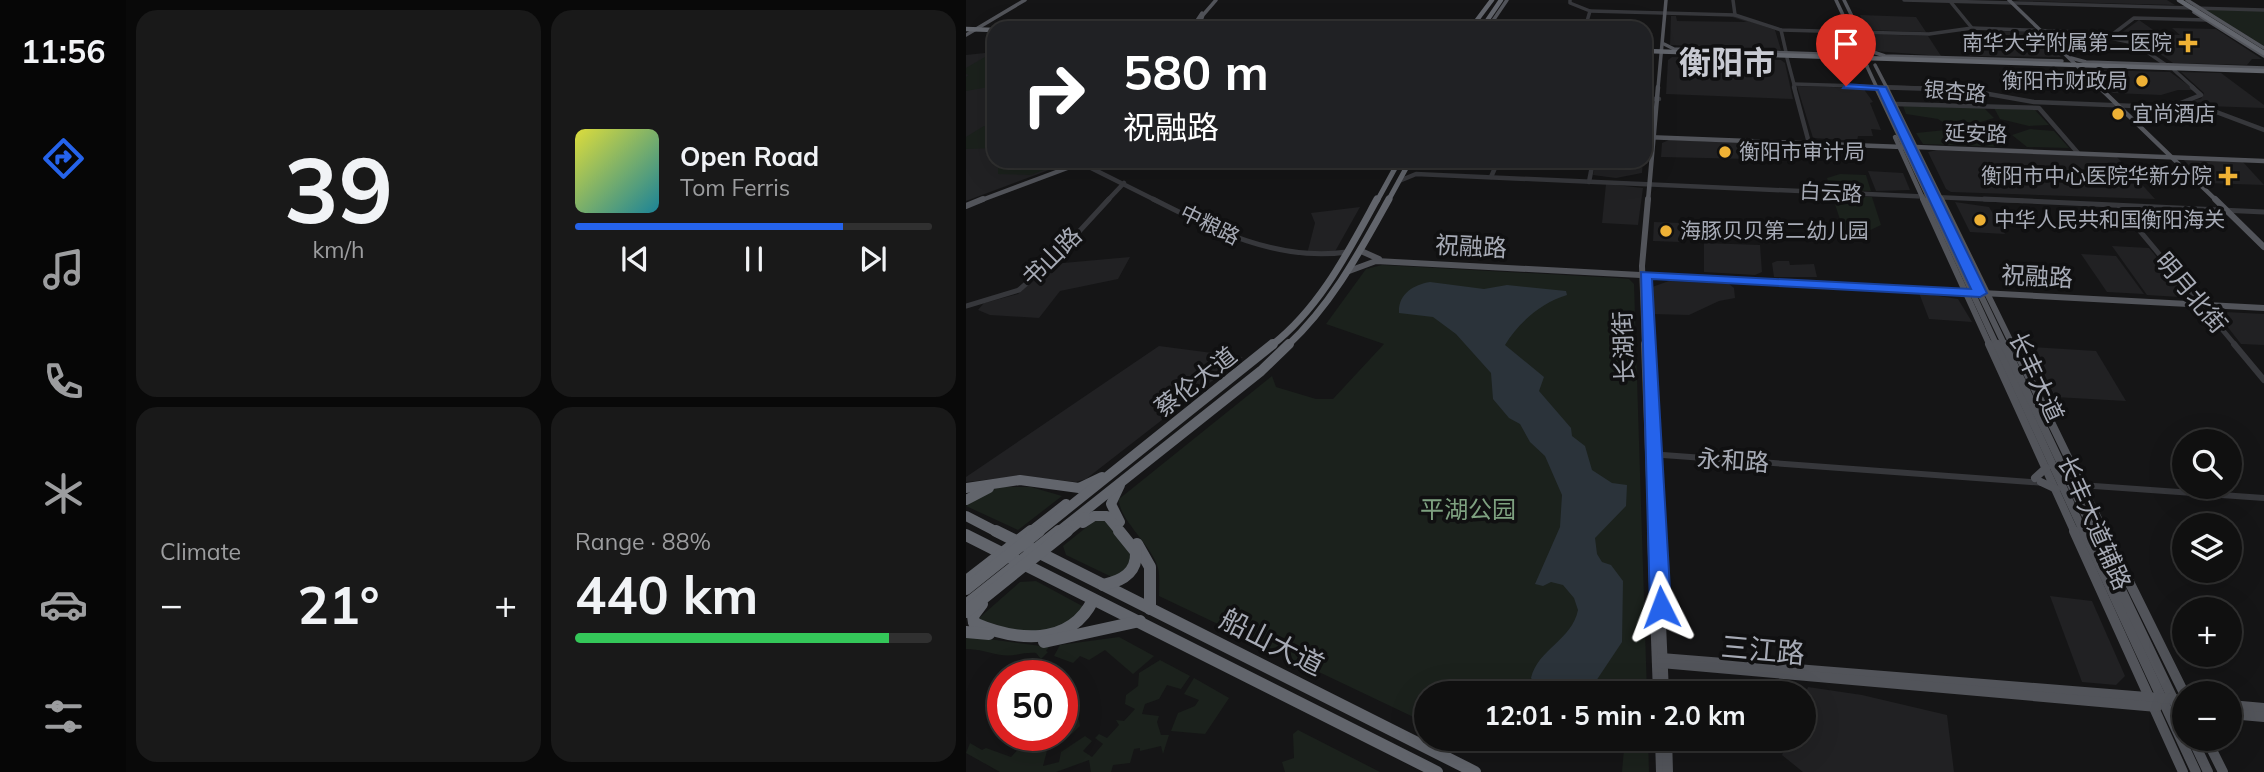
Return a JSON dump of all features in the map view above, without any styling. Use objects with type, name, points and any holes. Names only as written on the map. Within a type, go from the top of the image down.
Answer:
[{"type":"highway","points":[[1482,21],[1493,0]]},
{"type":"highway","points":[[1484,21],[1504,0]]},
{"type":"highway","points":[[1489,21],[1504,0]]},
{"type":"highway","points":[[2181,0],[2264,52]]},
{"type":"highway","points":[[2193,7],[2250,46],[2264,52]]},
{"type":"highway","points":[[967,32],[987,30]]},
{"type":"highway","points":[[967,32],[987,30]]},
{"type":"highway","points":[[1652,50],[1682,53]]},
{"type":"highway","points":[[1848,57],[1855,50]]},
{"type":"highway","points":[[1662,51],[1848,57],[1871,63],[1945,60],[2051,62],[2076,65],[2084,69],[2090,65],[2098,66]]},
{"type":"highway","points":[[1662,51],[1673,54],[1716,52],[1871,63],[1937,61],[2177,69]]},
{"type":"highway","points":[[1779,56],[1786,55]]},
{"type":"highway","points":[[1937,61],[1945,60]]},
{"type":"highway","points":[[2051,62],[2177,69],[2263,70]]},
{"type":"highway","points":[[2166,65],[2177,69]]},
{"type":"highway","name":"蔡伦大道","points":[[966,589],[1284,336],[1320,296],[1338,271],[1403,168]]},
{"type":"highway","name":"蔡伦大道","points":[[966,605],[1270,363],[1320,313],[1349,271],[1404,168]]},
{"type":"highway","points":[[966,575],[1142,451]]},
{"type":"highway","name":"蔡伦大道","points":[[966,612],[1066,534],[1136,469]]},
{"type":"highway","points":[[966,488],[1020,480],[1079,488],[1113,471]]},
{"type":"highway","points":[[966,500],[989,488],[1015,483],[1056,489],[1070,494],[1048,517]]},
{"type":"highway","points":[[1121,484],[1111,504],[1150,567],[1150,609]]},
{"type":"highway","name":"船山大道","points":[[966,516],[1475,772]]},
{"type":"highway","points":[[1066,534],[1094,516],[1107,516],[1136,552],[1135,567],[1130,574],[1123,580],[1102,585]]},
{"type":"highway","points":[[966,535],[996,554]]},
{"type":"highway","points":[[966,582],[996,554]]},
{"type":"highway","name":"船山大道","points":[[996,554],[1140,621],[1437,772]]},
{"type":"highway","points":[[1001,586],[973,616],[974,623],[984,629],[1033,636],[1061,633],[1081,622],[1089,612],[1093,600]]},
{"type":"highway","points":[[966,632],[1037,642],[1058,640],[1140,621]]},
{"type":"main road","points":[[991,21],[1024,0]]},
{"type":"main road","points":[[1200,21],[1214,0]]},
{"type":"main road","name":"长湖街","points":[[1663,681],[1644,274],[1667,0]]},
{"type":"main road","points":[[1838,0],[1849,14],[1855,50]]},
{"type":"main road","points":[[1838,0],[1871,63],[1945,60],[2263,70]]},
{"type":"main road","points":[[2011,2],[2264,246]]},
{"type":"main road","points":[[2193,7],[2208,21],[2250,46]]},
{"type":"main road","points":[[1196,21],[1195,18],[1205,11]]},
{"type":"main road","points":[[978,29],[987,23]]},
{"type":"main road","points":[[1673,54],[1786,55]]},
{"type":"main road","name":"长丰大道辅路","points":[[1871,63],[1892,123],[1907,146],[1931,197],[1934,214],[2081,483],[2178,681]]},
{"type":"main road","name":"长丰大道辅路","points":[[1871,63],[1976,291],[2019,409],[2046,468],[2061,483],[2151,702],[2183,772]]},
{"type":"main road","points":[[2090,65],[2263,70]]},
{"type":"main road","points":[[1892,104],[1892,123]]},
{"type":"main road","name":"延安路","points":[[1655,136],[2264,160]]},
{"type":"main road","points":[[1907,146],[1930,187],[1934,214]]},
{"type":"main road","points":[[966,204],[1064,168]]},
{"type":"main road","name":"祝融路","points":[[1361,251],[1377,259],[1644,274]]},
{"type":"main road","name":"祝融路","points":[[1349,271],[1376,261],[2264,306]]},
{"type":"main road","points":[[1954,290],[1976,291],[1993,298],[2000,293]]},
{"type":"main road","name":"长丰大道","points":[[1976,291],[1977,302],[2018,370],[2028,410],[2061,483],[2172,698]]},
{"type":"main road","name":"长丰大道","points":[[1976,291],[2018,370],[2061,483],[2172,698]]},
{"type":"main road","points":[[2019,409],[2028,410]]},
{"type":"main road","points":[[2046,468],[2038,480],[2061,483]]},
{"type":"main road","name":"长湖街","points":[[1659,681],[1661,660]]},
{"type":"main road","name":"三江路","points":[[1661,660],[2172,704]]},
{"type":"main road","points":[[2242,706],[2264,708]]},
{"type":"main road","points":[[2242,715],[2264,717]]},
{"type":"main road","points":[[1660,751],[1661,772]]},
{"type":"main road","points":[[1667,751],[1668,772]]},
{"type":"main road","name":"长丰大道","points":[[2190,751],[2196,772]]},
{"type":"main road","points":[[2198,751],[2208,772]]},
{"type":"main road","points":[[2212,751],[2223,772]]},
{"type":"street","points":[[1571,0],[1570,3],[1591,11],[1735,15],[1781,30],[1929,34],[1972,29],[2041,30],[2110,37],[2142,46],[2166,65]]},
{"type":"street","points":[[1733,0],[1735,15]]},
{"type":"street","points":[[1904,0],[2264,9]]},
{"type":"street","points":[[1923,0],[1949,1],[1972,29]]},
{"type":"street","points":[[2117,6],[2134,19],[2208,21]]},
{"type":"street","points":[[1587,21],[1591,11]]},
{"type":"street","points":[[2110,37],[2134,19]]},
{"type":"street","points":[[1781,30],[1809,142]]},
{"type":"street","points":[[2177,69],[2201,94],[2187,101]]},
{"type":"street","name":"银杏路","points":[[1794,85],[1966,90],[2034,102],[2168,107],[2187,101]]},
{"type":"street","points":[[1652,99],[1658,99]]},
{"type":"street","points":[[2187,101],[2264,130]]},
{"type":"street","points":[[2034,102],[2077,153]]},
{"type":"street","points":[[1892,104],[2039,108]]},
{"type":"street","name":"中粮路","points":[[1092,168],[1248,245],[1276,253],[1331,261],[1338,271]]},
{"type":"street","name":"白云路","points":[[1412,168],[1417,173],[1491,177]]},
{"type":"street","points":[[1491,177],[1495,168]]},
{"type":"street","points":[[1589,181],[1592,168]]},
{"type":"street","name":"白云路","points":[[1399,181],[1416,174],[2264,211]]},
{"type":"street","name":"中粮路","points":[[1123,184],[1262,249],[1314,257],[1349,251]]},
{"type":"street","name":"书山路","points":[[966,306],[1019,290],[1051,262],[1123,184]]},
{"type":"street","points":[[1113,195],[1132,189]]},
{"type":"street","name":"白云路","points":[[1931,197],[2226,210]]},
{"type":"street","name":"明月北街","points":[[2120,206],[2264,379]]},
{"type":"street","name":"永和路","points":[[1652,454],[2038,480]]},
{"type":"street","points":[[2061,483],[2264,496]]},
{"type":"shaded area","points":[[2015,0],[2167,0],[2175,5],[2019,1]]},
{"type":"shaded area","points":[[1860,15],[1916,17],[1926,32],[1867,30]]},
{"type":"shaded area","points":[[1671,16],[1676,16],[1677,21],[1747,22],[1729,16],[1737,17],[1775,30],[1781,50],[1670,45]]},
{"type":"shaded area","name":"南华大学附属第二医院","points":[[2139,20],[2159,34],[2180,35],[2172,28],[2216,29],[2262,59],[2252,59],[2247,65],[2173,63],[2150,47],[2117,36]]},
{"type":"shaded area","points":[[1993,31],[2037,32],[2061,57],[1970,56],[1960,42],[2004,44]]},
{"type":"shaded area","points":[[1866,34],[1928,36],[1941,56],[1874,51]]},
{"type":"shaded area","points":[[987,53],[987,168],[1054,168],[966,201],[966,55]]},
{"type":"shaded area","points":[[1672,57],[1781,60],[1785,63],[1793,99],[1666,94],[1668,60]]},
{"type":"shaded area","name":"衡阳市财政局","points":[[2089,71],[2170,72],[2195,90],[2178,90],[2161,95],[2113,93]]},
{"type":"shaded area","points":[[2181,72],[2221,73],[2264,105],[2264,108],[2206,106],[2190,101],[2201,99],[2204,93]]},
{"type":"shaded area","points":[[1797,86],[1863,88],[1873,102],[1870,103],[1881,130],[1871,129],[1873,136],[1858,136],[1857,141],[1813,138]]},
{"type":"shaded area","points":[[1669,140],[1744,143],[1748,146],[1749,159],[1661,157],[1662,143]]},
{"type":"shaded area","points":[[1790,144],[1794,162],[1756,161],[1754,145]]},
{"type":"shaded area","points":[[1937,150],[2117,157],[2155,199],[1951,192],[1946,189],[1928,152]]},
{"type":"shaded area","name":"衡阳市中心医院华新分院","points":[[2183,159],[2242,161],[2264,185],[2205,183]]},
{"type":"shaded area","points":[[1594,168],[1642,168],[1642,173],[1616,178],[1593,175]]},
{"type":"shaded area","points":[[1868,171],[1903,173],[1910,190],[1876,191]]},
{"type":"shaded area","points":[[1606,184],[1643,188],[1638,225],[1602,223]]},
{"type":"shaded area","name":"中华人民共和国衡阳海关","points":[[1955,202],[1989,207],[2005,234],[1970,232]]},
{"type":"shaded area","points":[[1360,207],[1333,255],[1307,254],[1315,223],[1311,213]]},
{"type":"shaded area","points":[[1654,222],[1680,223],[1680,242],[1653,241]]},
{"type":"shaded area","points":[[1704,243],[1760,245],[1762,272],[1755,275],[1704,272]]},
{"type":"shaded area","points":[[2112,246],[2149,248],[2187,293],[2180,297],[2147,295]]},
{"type":"shaded area","points":[[2081,254],[2116,256],[2144,294],[2107,292]]},
{"type":"shaded area","points":[[1130,257],[1118,279],[1060,291],[1039,318],[990,315],[978,310],[984,303],[1018,294],[1052,264]]},
{"type":"shaded area","points":[[1789,261],[1790,265],[1814,264],[1817,277],[1774,277],[1772,263]]},
{"type":"shaded area","points":[[1669,281],[1729,284],[1734,288],[1735,298],[1719,301],[1689,315],[1652,314],[1652,287]]},
{"type":"shaded area","points":[[1430,282],[1484,289],[1507,285],[1566,291],[1567,295],[1532,314],[1505,345],[1544,377],[1539,391],[1571,428],[1572,436],[1585,446],[1592,470],[1612,483],[1627,485],[1626,506],[1595,538],[1597,554],[1602,562],[1611,565],[1623,581],[1622,642],[1596,681],[1533,681],[1531,678],[1540,659],[1569,629],[1578,610],[1574,598],[1563,585],[1551,582],[1543,586],[1535,584],[1560,527],[1562,495],[1545,456],[1530,442],[1520,424],[1509,418],[1493,399],[1491,373],[1456,334],[1433,317],[1399,313],[1404,296],[1418,285]]},
{"type":"shaded area","points":[[1919,293],[1958,299],[1972,322],[1929,319]]},
{"type":"shaded area","points":[[2225,312],[2264,314],[2264,345],[2241,344],[2219,316]]},
{"type":"shaded area","points":[[1159,346],[1243,357],[1086,479],[1076,482],[1020,476],[966,482],[966,477]]},
{"type":"shaded area","points":[[2030,347],[2096,351],[2126,401],[2055,397]]},
{"type":"shaded area","points":[[2050,596],[2092,601],[2125,676],[2116,685],[2082,682]]},
{"type":"shaded area","points":[[1816,688],[1862,695],[1947,715],[1954,772],[1803,772],[1782,755],[1784,751],[1816,751]]},
{"type":"green space","points":[[2206,10],[2264,10],[2264,46]]},
{"type":"green space","points":[[987,57],[987,87],[966,91],[966,77],[969,75],[966,74],[966,68]]},
{"type":"green space","points":[[1903,106],[1984,108],[1994,118],[1974,124],[1944,123],[1938,119],[1906,114]]},
{"type":"green space","points":[[1994,108],[2035,110],[2049,125],[2029,126],[2000,119]]},
{"type":"green space","points":[[1945,125],[1976,127],[2002,134],[2005,147],[1923,144],[1916,133],[1945,130]]},
{"type":"green space","points":[[987,126],[987,148],[966,149],[966,137]]},
{"type":"green space","points":[[2030,129],[2054,131],[2069,148],[2027,147],[2012,135]]},
{"type":"green space","points":[[998,168],[1048,168],[1031,175],[998,174]]},
{"type":"green space","points":[[1840,174],[1866,175],[1871,191],[1830,190],[1827,178]]},
{"type":"green space","points":[[1832,195],[1872,197],[1881,225],[1860,235],[1844,232]]},
{"type":"green space","name":"平湖公园","points":[[1382,265],[1618,278],[1629,279],[1634,284],[1647,681],[1414,681],[1414,717],[1159,596],[1159,571],[1155,559],[1129,524],[1119,499],[1272,376],[1276,387],[1316,399],[1333,399],[1384,344],[1326,324],[1366,269]]},
{"type":"green space","points":[[1031,487],[1062,496],[1018,530],[966,506],[990,490]]},
{"type":"green space","points":[[1103,519],[1131,552],[1132,563],[1116,579],[1066,555],[1063,546],[1093,522]]},
{"type":"green space","points":[[1036,581],[1086,608],[1062,630],[1020,632],[978,619],[1020,582]]},
{"type":"green space","points":[[966,636],[1049,647],[1041,659],[1036,653],[1001,655],[966,649]]},
{"type":"green space","points":[[1119,637],[1154,656],[1133,674],[1105,650],[1089,660],[1080,656],[1076,660],[1065,660],[1054,656],[1060,645]]},
{"type":"green space","points":[[1160,660],[1190,676],[1181,689],[1167,685],[1159,699],[1145,704],[1142,714],[1159,716],[1157,722],[1161,735],[1169,735],[1163,754],[1161,746],[1140,751],[1140,748],[1134,749],[1130,763],[1113,765],[1111,772],[1091,772],[1089,760],[1056,772],[1000,772],[966,753],[970,743],[982,750],[986,748],[987,751],[1011,757],[1017,751],[1047,751],[1043,766],[1059,762],[1062,751],[1078,751],[1078,741],[1085,736],[1092,741],[1083,751],[1092,757],[1103,744],[1095,738],[1099,734],[1107,738],[1119,725],[1116,720],[1124,721],[1135,709],[1125,704],[1126,695],[1138,686],[1139,673]]},
{"type":"green space","points":[[1194,678],[1229,698],[1205,734],[1171,731],[1178,713],[1195,706],[1199,700],[1184,694]]},
{"type":"green space","points":[[1298,730],[1380,772],[1285,772],[1282,762],[1294,758],[1293,734]]},
{"type":"green space","points":[[1624,751],[1648,751],[1649,772],[1622,772]]},
{"type":"place","name":"南华大学附属第二医院","points":[[2188,43]]},
{"type":"place","name":"衡阳市财政局","points":[[2142,81]]},
{"type":"place","name":"宜尚酒店","points":[[2118,114]]},
{"type":"place","name":"衡阳市审计局","points":[[1725,152]]},
{"type":"place","name":"衡阳市中心医院华新分院","points":[[2228,176]]},
{"type":"place","name":"中华人民共和国衡阳海关","points":[[1980,220]]},
{"type":"place","name":"海豚贝贝第二幼儿园","points":[[1666,231]]},
{"type":"district","name":"衡阳市","points":[[1727,63]]},
{"type":"route","points":[[1661,607],[1646,275],[1980,293],[1882,87],[1846,86]]}]
